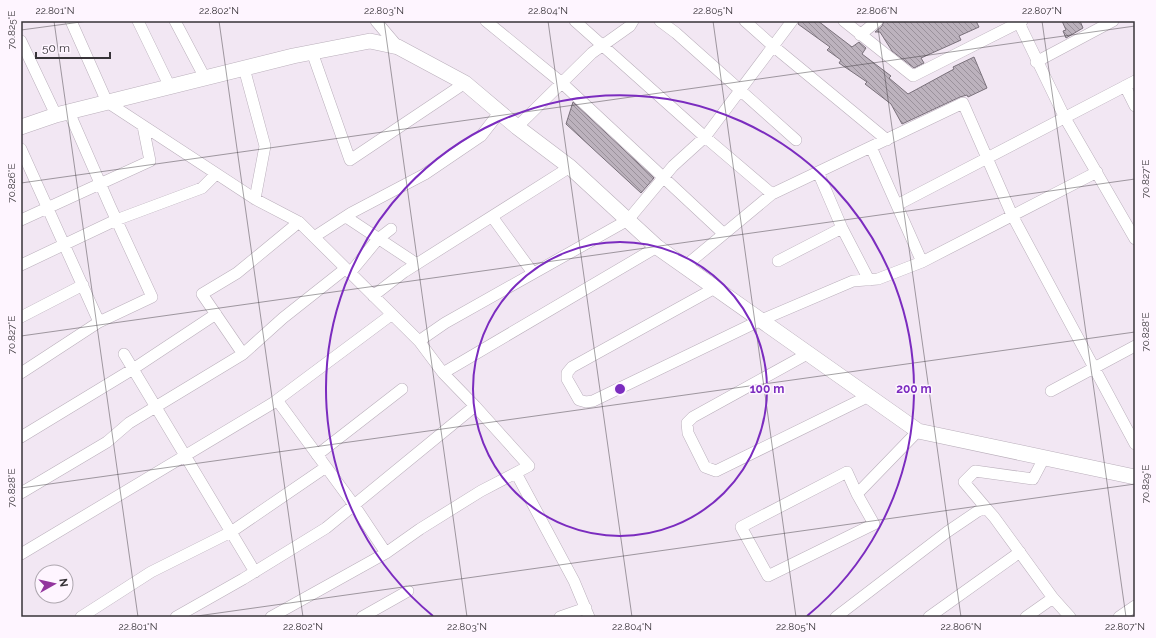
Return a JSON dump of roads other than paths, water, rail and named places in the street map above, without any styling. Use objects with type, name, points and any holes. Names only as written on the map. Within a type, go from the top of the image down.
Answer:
[{"type":"main road","points":[[21,127],[107,102],[312,52],[370,41],[398,47],[465,83],[517,128],[570,167],[657,247],[759,321],[809,353],[918,431],[1135,477]]},
{"type":"street","points":[[71,21],[107,102],[255,199],[299,222],[419,342],[443,373],[529,466],[468,499],[386,553],[271,617]]},
{"type":"street","points":[[138,21],[170,87]]},
{"type":"street","points":[[175,21],[205,78]]},
{"type":"street","points":[[376,21],[398,47]]},
{"type":"street","points":[[486,21],[562,83],[724,234]]},
{"type":"street","points":[[575,21],[603,44],[705,137],[772,194]]},
{"type":"street","points":[[517,128],[592,53],[630,26],[634,21]]},
{"type":"street","points":[[660,21],[676,32],[796,140]]},
{"type":"street","points":[[745,21],[887,140]]},
{"type":"street","points":[[419,342],[445,323],[628,220],[673,166],[705,137],[742,90],[792,21]]},
{"type":"street","points":[[844,21],[913,76],[1020,22],[1036,62],[1065,118],[1135,239]]},
{"type":"street","points":[[860,35],[878,21]]},
{"type":"street","points":[[1036,62],[1114,21]]},
{"type":"street","points":[[21,41],[63,114],[100,184],[152,297],[99,322],[21,373]]},
{"type":"street","points":[[312,52],[350,160],[465,83]]},
{"type":"street","points":[[244,68],[265,146],[255,199]]},
{"type":"street","points":[[897,205],[1130,83],[1135,106]]},
{"type":"street","points":[[684,267],[772,194],[963,103],[986,159],[1012,215],[1135,444]]},
{"type":"street","points":[[314,237],[346,217],[425,174],[481,136],[499,113]]},
{"type":"street","points":[[21,220],[150,161],[143,126]]},
{"type":"street","points":[[871,147],[922,262]]},
{"type":"street","points":[[21,149],[99,322]]},
{"type":"street","points":[[373,296],[417,264],[493,218],[570,167]]},
{"type":"street","points":[[818,172],[842,228],[869,280]]},
{"type":"street","points":[[715,288],[572,367],[567,373],[567,379],[579,400],[586,402],[593,400],[759,321],[853,281],[878,279],[922,262],[1097,172]]},
{"type":"street","points":[[21,265],[116,220],[202,188],[216,174]]},
{"type":"street","points":[[346,217],[417,264]]},
{"type":"street","points":[[493,218],[533,273]]},
{"type":"street","points":[[243,354],[202,294],[237,273],[299,222]]},
{"type":"street","points":[[778,262],[842,228]]},
{"type":"street","points":[[21,493],[107,442],[128,423],[243,354],[283,318],[348,271],[378,239],[391,229]]},
{"type":"street","points":[[443,373],[657,247]]},
{"type":"street","points":[[21,317],[82,285]]},
{"type":"street","points":[[21,437],[133,369],[216,314]]},
{"type":"street","points":[[21,554],[277,400],[391,315]]},
{"type":"street","points":[[1051,392],[1135,346]]},
{"type":"street","points":[[809,353],[693,417],[687,423],[688,433],[705,467],[716,471],[721,469],[869,396]]},
{"type":"street","points":[[124,354],[255,572]]},
{"type":"street","points":[[317,455],[402,389]]},
{"type":"street","points":[[277,400],[354,505],[386,553]]},
{"type":"street","points":[[176,617],[255,572],[326,528],[475,406]]},
{"type":"street","points":[[857,494],[918,431]]},
{"type":"street","points":[[1044,458],[1033,479],[975,471],[964,482],[994,517],[1053,598],[1070,617]]},
{"type":"street","points":[[81,617],[152,572],[231,532],[326,467]]},
{"type":"street","points":[[847,472],[857,494],[874,524],[768,576],[741,527],[847,472]]},
{"type":"street","points":[[516,473],[574,581],[588,612],[560,617]]},
{"type":"street","points":[[836,617],[947,532],[978,511],[986,508]]},
{"type":"street","points":[[929,617],[1020,552]]},
{"type":"street","points":[[362,617],[408,591]]},
{"type":"street","points":[[1026,617],[1053,598]]},
{"type":"street","points":[[1119,617],[1135,606]]}]
